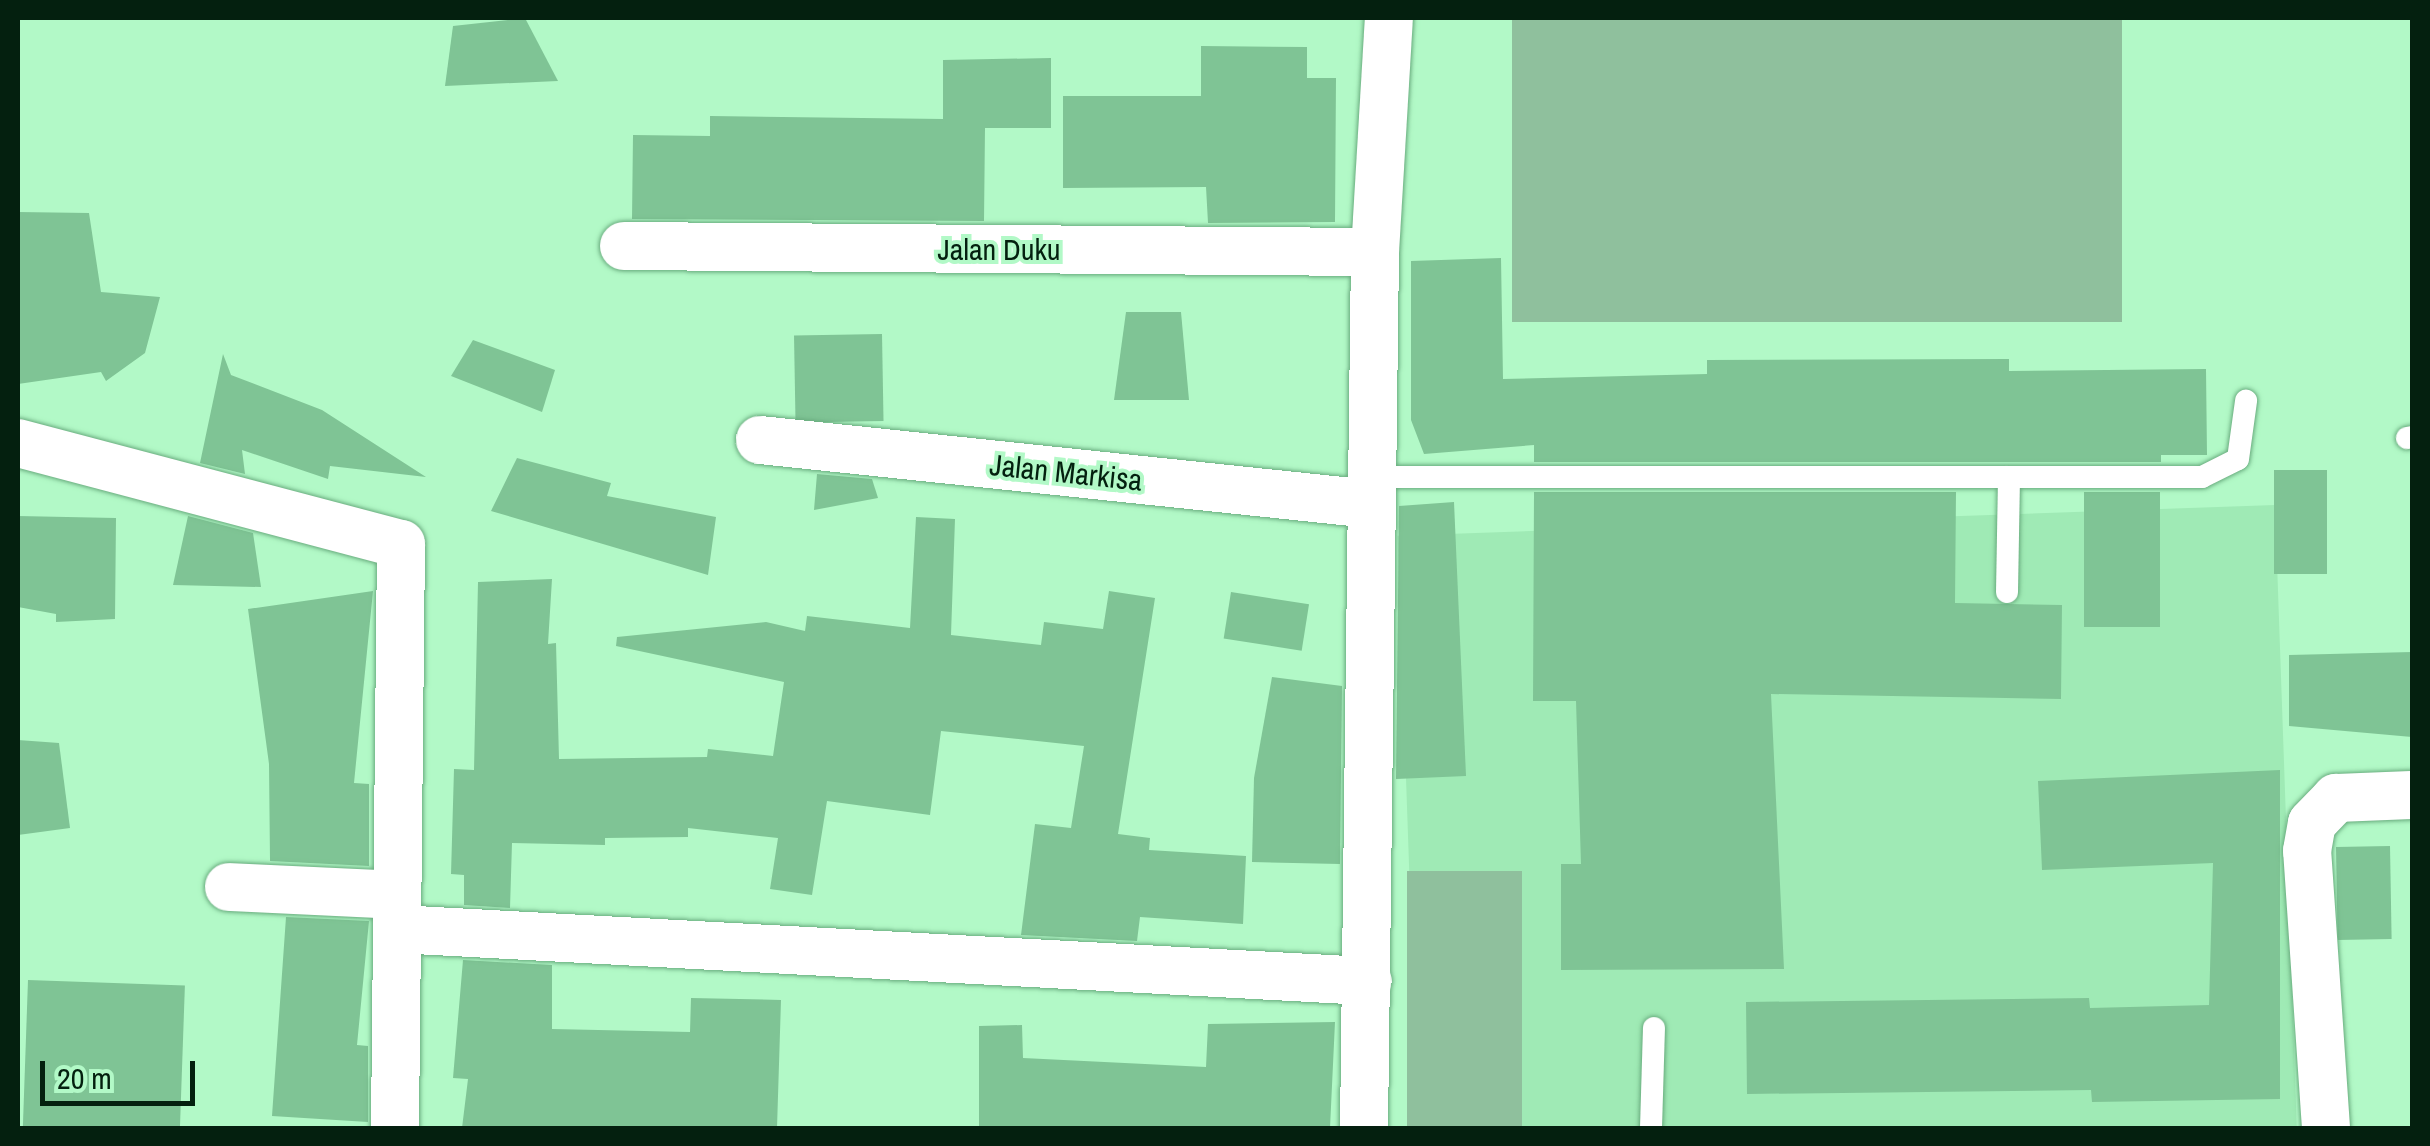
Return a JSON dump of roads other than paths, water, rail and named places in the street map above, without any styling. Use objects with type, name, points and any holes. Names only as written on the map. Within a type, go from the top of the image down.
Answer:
[{"type":"street","points":[[1364,1128],[1375,252],[1388,18]]},
{"type":"street","name":"Jalan Duku","points":[[624,246],[1375,252]]},
{"type":"street","name":"Jalan Markisa","points":[[760,440],[1374,490]]},
{"type":"street","points":[[18,443],[401,544],[395,1128]]},
{"type":"street","points":[[2326,1128],[2307,851],[2312,823],[2336,798],[2412,795]]},
{"type":"street","points":[[229,887],[397,912],[1368,981]]},
{"type":"lane","points":[[1374,490],[2202,477],[2238,459],[2246,401]]},
{"type":"lane","points":[[2007,592],[2009,478]]},
{"type":"lane","points":[[1651,1128],[1654,1028]]}]
